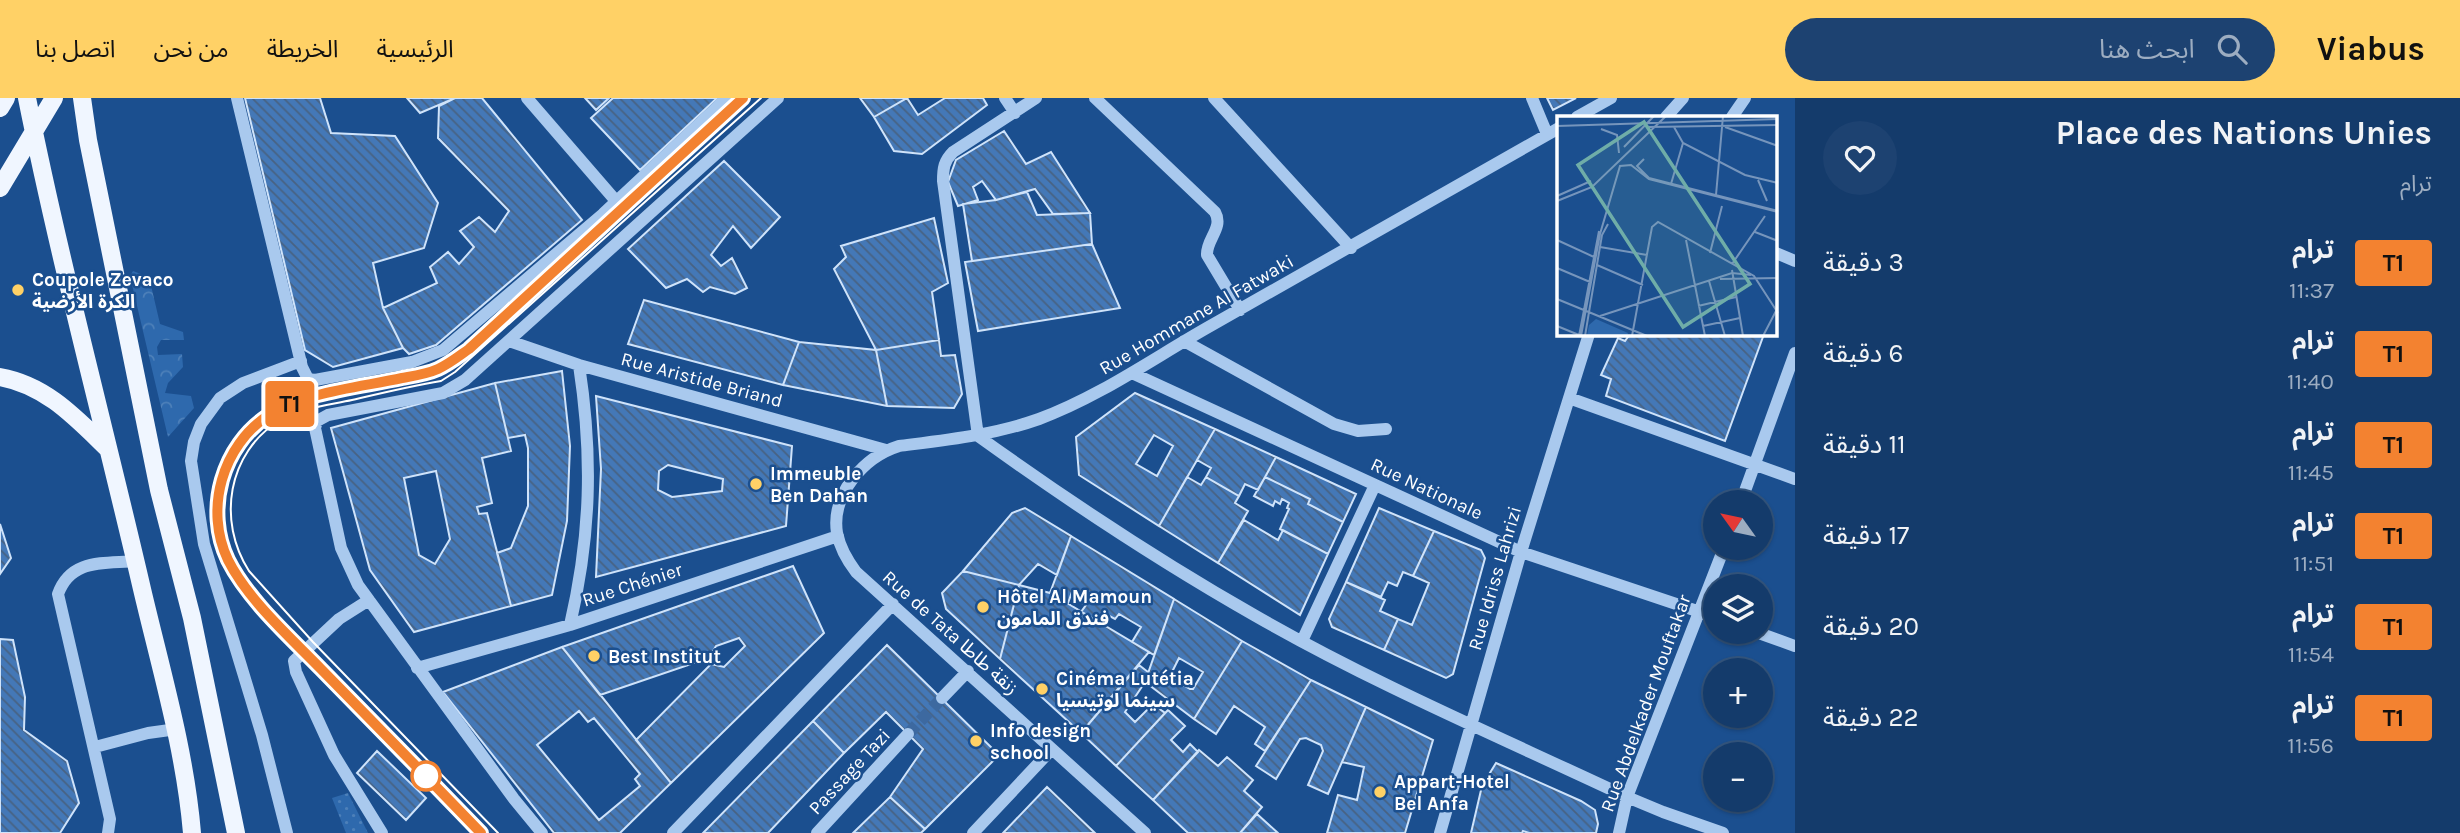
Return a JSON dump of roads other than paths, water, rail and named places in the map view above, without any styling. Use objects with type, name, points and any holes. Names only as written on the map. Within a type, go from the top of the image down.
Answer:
[{"type":"main road","points":[[0,108],[6,98]]},
{"type":"main road","points":[[27,98],[108,450],[177,729],[188,783],[192,833]]},
{"type":"main road","points":[[0,188],[54,98]]},
{"type":"main road","points":[[82,98],[88,140],[157,477],[192,618],[236,833]]},
{"type":"main road","points":[[0,377],[19,380],[40,390],[67,409],[108,450]]},
{"type":"street","points":[[237,98],[304,374],[308,379],[315,380],[412,362],[431,356],[457,340],[616,201],[727,98]]},
{"type":"street","points":[[527,98],[616,201]]},
{"type":"street","points":[[542,833],[417,668],[348,566],[341,548],[316,435],[317,421],[328,415],[443,393],[477,370],[778,98]]},
{"type":"street","points":[[1005,98],[1014,113]]},
{"type":"street","points":[[1036,98],[953,152],[945,160],[943,169],[978,436],[1087,511],[1254,615],[1362,672],[1627,797],[1723,833]]},
{"type":"street","points":[[1095,98],[1215,212],[1219,218],[1218,226],[1206,246],[1207,255],[1240,310]]},
{"type":"street","points":[[1214,98],[1351,248]]},
{"type":"street","points":[[1532,98],[1553,131]]},
{"type":"street","points":[[1579,116],[1611,98]]},
{"type":"street","points":[[1667,116],[1683,98]]},
{"type":"street","points":[[1733,116],[1745,98]]},
{"type":"street","name":"Rue Hommane Al Fatwaki","points":[[838,536],[838,515],[844,494],[866,464],[886,450],[978,436],[1037,419],[1085,400],[1553,131]]},
{"type":"street","points":[[1778,254],[1795,261]]},
{"type":"street","name":"Rue Idriss Lahrizi","points":[[1440,833],[1521,552],[1588,336]]},
{"type":"street","name":"Rue Aristide Briand","points":[[509,341],[579,365],[886,450]]},
{"type":"street","points":[[1184,341],[1334,424],[1358,432],[1386,429]]},
{"type":"street","points":[[1746,490],[1795,353]]},
{"type":"street","points":[[287,833],[262,735],[204,544],[191,461],[201,424],[220,398],[243,383],[301,361]]},
{"type":"street","points":[[570,625],[580,582],[589,495],[585,408],[579,365]]},
{"type":"street","name":"Rue Nationale","points":[[1132,373],[1521,552],[1703,612]]},
{"type":"street","points":[[1569,398],[1795,479]]},
{"type":"street","points":[[1303,641],[1375,485]]},
{"type":"street","name":"Rue Chénier","points":[[417,668],[570,625],[838,536]]},
{"type":"street","name":"Rue de Tata زنقة طاطا","points":[[838,536],[846,559],[856,572],[1145,833]]},
{"type":"street","name":"Rue Abdelkader Mouftakar","points":[[1619,833],[1627,797],[1719,560]]},
{"type":"street","points":[[108,833],[110,819],[95,747],[58,594],[63,580],[80,566],[136,561]]},
{"type":"street","points":[[369,600],[339,619],[294,661],[296,672],[334,755],[382,833]]},
{"type":"street","points":[[673,833],[893,604]]},
{"type":"street","points":[[1773,638],[1795,646]]},
{"type":"street","points":[[942,698],[968,671]]},
{"type":"street","points":[[95,747],[148,733],[177,729]]},
{"type":"street","name":"Passage Tazi","points":[[817,833],[908,734]]},
{"type":"street","points":[[972,833],[1052,749]]},
{"type":"tunnel","points":[[908,734],[942,698]]},
{"type":"tram line","points":[[627,206],[743,98]]},
{"type":"tram line","name":"T1","points":[[481,833],[304,651],[235,573],[218,528],[218,489],[223,474],[255,426],[284,407],[314,397],[436,370],[450,363],[591,239],[743,98]]},
{"type":"tram line","points":[[498,833],[313,642],[249,571],[239,552],[233,531],[231,510],[238,469],[248,450],[262,434],[288,416],[315,407],[441,381],[455,372],[761,98]]},
{"type":"tram line","points":[[406,377],[446,363],[481,337]]},
{"type":"tram line","points":[[310,398],[279,409],[265,418],[237,450],[226,470],[217,508],[223,545],[231,563],[255,598],[481,833]]},
{"type":"place","name":"Coupole Zevaco الكرة الأرضية","points":[[18,290]]},
{"type":"place","name":"Immeuble Ben Dahan","points":[[756,484]]},
{"type":"place","name":"Hôtel Al Mamoun فندق المامون","points":[[983,607]]},
{"type":"place","name":"Best Institut","points":[[594,656]]},
{"type":"place","name":"Cinéma Lutétia سينما لوتيسيا","points":[[1042,689]]},
{"type":"place","name":"Info design school","points":[[976,741]]},
{"type":"place","name":"Appart-Hotel Bel Anfa","points":[[1380,792]]}]
